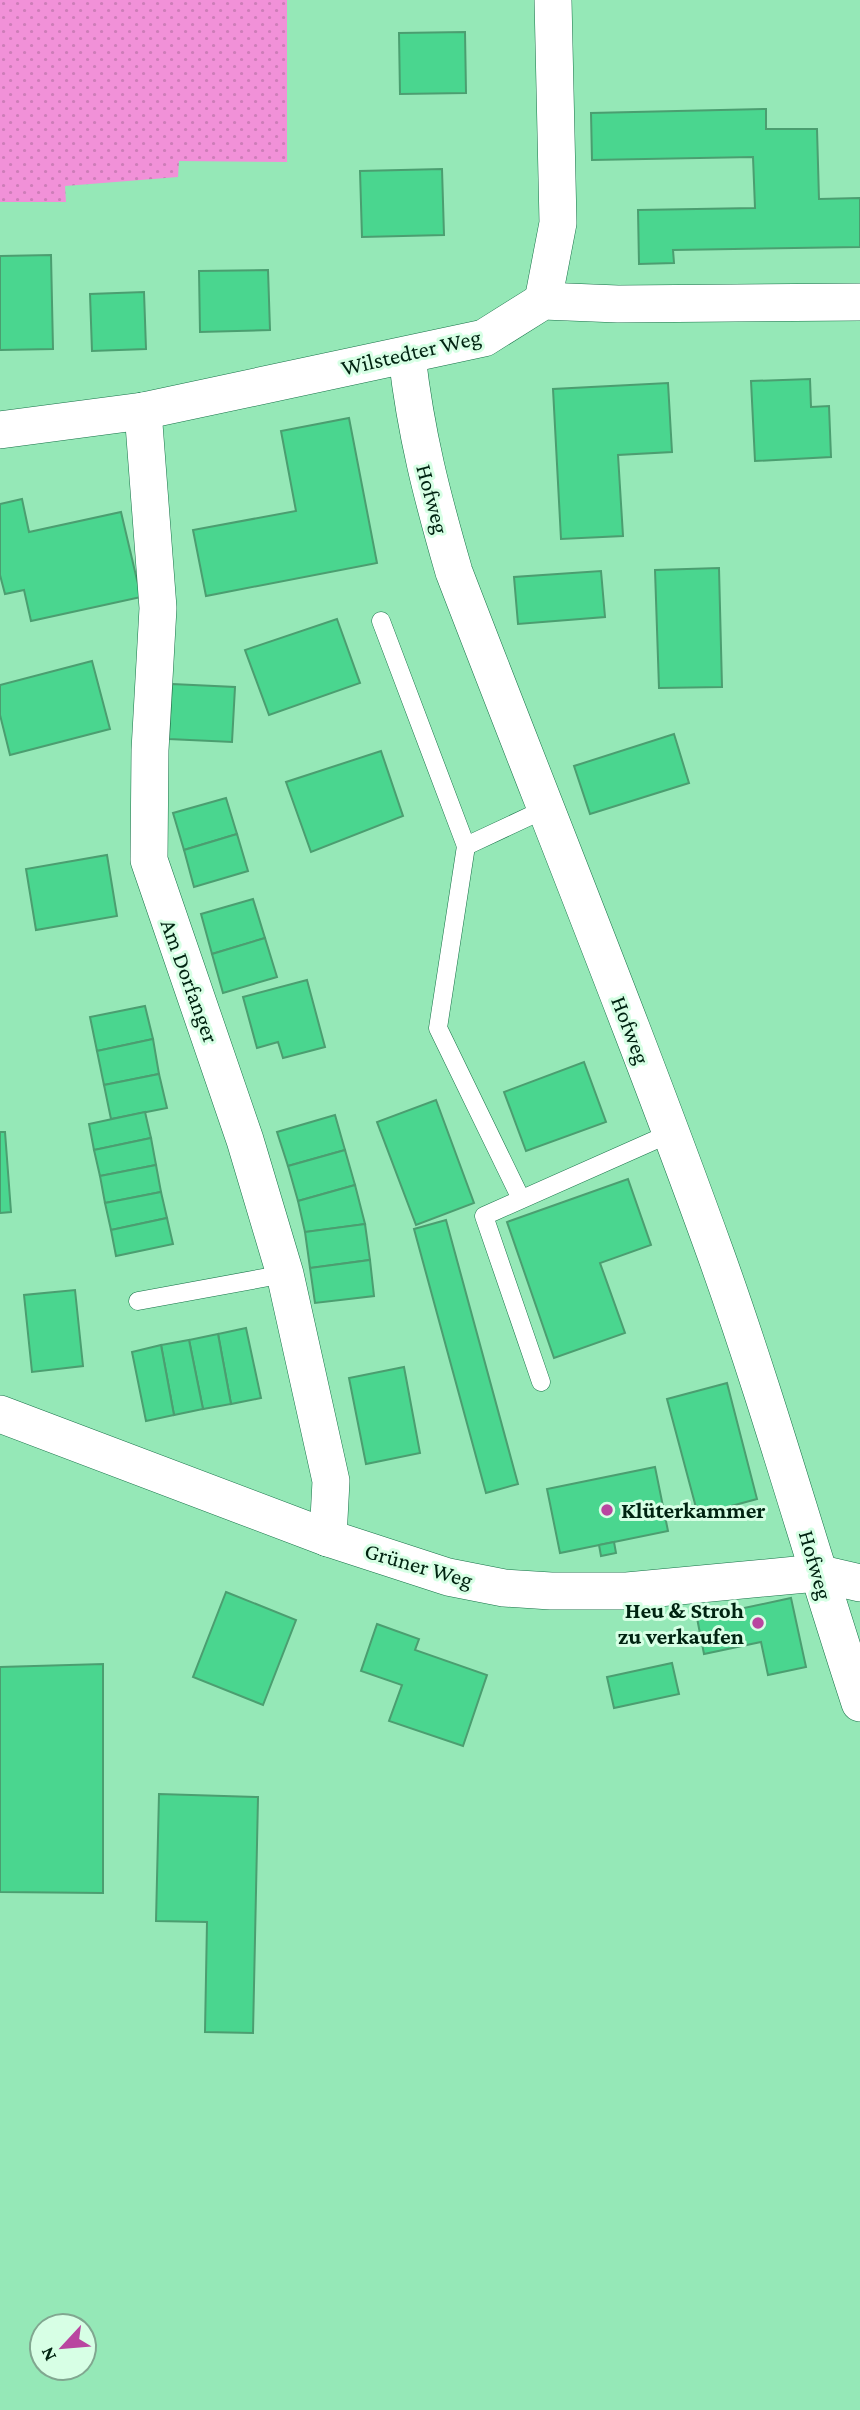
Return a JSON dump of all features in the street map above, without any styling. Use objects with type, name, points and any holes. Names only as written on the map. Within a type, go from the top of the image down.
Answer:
[{"type":"street","points":[[554,0],[558,223],[543,301],[860,302]]},
{"type":"street","name":"Wilstedter Weg","points":[[0,430],[143,411],[484,338],[543,301]]},
{"type":"street","name":"Hofweg","points":[[407,356],[414,416],[425,474],[454,572],[716,1256],[798,1499],[817,1573],[860,1703]]},
{"type":"street","name":"Am Dorfanger","points":[[143,411],[158,608],[150,750],[149,860],[241,1127],[285,1273],[331,1481],[328,1538]]},
{"type":"street","name":"Grüner Weg","points":[[0,1414],[328,1538],[448,1577],[504,1588],[551,1591],[627,1591],[817,1573],[860,1583]]},
{"type":"lane","points":[[382,621],[467,846],[438,1028],[522,1199]]},
{"type":"lane","points":[[467,846],[545,809]]},
{"type":"lane","points":[[541,1382],[484,1216],[671,1133]]},
{"type":"lane","points":[[138,1301],[285,1273]]},
{"type":"shaded area","points":[[0,0],[287,0],[287,162],[179,161],[178,177],[65,186],[66,202],[0,202]]},
{"type":"building","points":[[465,32],[466,93],[400,94],[399,33]]},
{"type":"building","points":[[766,109],[766,129],[817,129],[819,199],[860,198],[860,247],[673,250],[674,263],[639,264],[638,210],[755,208],[753,157],[592,160],[591,113]]},
{"type":"building","points":[[442,169],[444,235],[362,237],[360,171]]},
{"type":"building","points":[[51,255],[53,349],[0,350],[0,256]]},
{"type":"building","points":[[268,270],[270,330],[200,332],[199,271]]},
{"type":"building","points":[[144,292],[146,349],[92,351],[90,294]]},
{"type":"building","points":[[810,379],[811,407],[829,406],[831,457],[755,461],[751,381]]},
{"type":"building","points":[[668,383],[672,452],[618,455],[623,536],[561,539],[553,389]]},
{"type":"building","points":[[349,418],[377,563],[206,596],[193,530],[296,511],[281,431]]},
{"type":"building","points":[[22,499],[29,532],[121,512],[141,597],[31,621],[24,590],[5,594],[0,575],[0,504]]},
{"type":"building","points":[[719,568],[722,687],[659,688],[655,570]]},
{"type":"building","points":[[601,571],[605,617],[518,624],[514,577]]},
{"type":"building","points":[[337,619],[360,683],[269,715],[245,650]]},
{"type":"building","points":[[92,661],[110,729],[10,755],[0,715],[0,685]]},
{"type":"building","points":[[172,684],[235,687],[232,742],[169,739]]},
{"type":"building","points":[[674,734],[689,783],[590,814],[574,766]]},
{"type":"building","points":[[381,751],[403,816],[311,852],[286,782]]},
{"type":"building","points":[[226,798],[237,834],[184,850],[173,813]]},
{"type":"building","points":[[237,834],[248,871],[194,887],[184,850]]},
{"type":"building","points":[[107,855],[117,916],[36,930],[26,869]]},
{"type":"building","points":[[253,899],[265,938],[212,954],[201,914]]},
{"type":"building","points":[[265,938],[277,977],[223,993],[212,954]]},
{"type":"building","points":[[307,980],[325,1047],[283,1058],[278,1042],[257,1048],[243,997]]},
{"type":"building","points":[[145,1006],[153,1039],[97,1051],[90,1017]]},
{"type":"building","points":[[153,1039],[159,1074],[104,1085],[97,1051]]},
{"type":"building","points":[[584,1062],[606,1122],[526,1151],[504,1092]]},
{"type":"building","points":[[159,1074],[167,1108],[111,1119],[104,1085]]},
{"type":"building","points":[[436,1100],[474,1203],[416,1225],[377,1122]]},
{"type":"building","points":[[145,1112],[151,1138],[94,1150],[89,1124]]},
{"type":"building","points":[[335,1115],[345,1150],[288,1166],[277,1132]]},
{"type":"building","points":[[0,1132],[5,1132],[11,1212],[0,1213]]},
{"type":"building","points":[[151,1138],[156,1165],[100,1176],[94,1150]]},
{"type":"building","points":[[345,1150],[355,1185],[298,1201],[288,1166]]},
{"type":"building","points":[[156,1165],[161,1192],[105,1203],[100,1176]]},
{"type":"building","points":[[628,1179],[651,1245],[600,1263],[625,1333],[554,1358],[507,1222]]},
{"type":"building","points":[[355,1185],[365,1224],[305,1232],[298,1201]]},
{"type":"building","points":[[161,1192],[167,1218],[111,1230],[105,1203]]},
{"type":"building","points":[[167,1218],[173,1244],[116,1256],[111,1230]]},
{"type":"building","points":[[446,1220],[518,1484],[486,1493],[414,1229]]},
{"type":"building","points":[[365,1224],[370,1260],[310,1268],[305,1232]]},
{"type":"building","points":[[370,1260],[374,1296],[315,1303],[310,1268]]},
{"type":"building","points":[[75,1290],[83,1366],[32,1372],[24,1295]]},
{"type":"building","points":[[246,1328],[261,1398],[231,1404],[218,1334]]},
{"type":"building","points":[[218,1334],[231,1404],[203,1409],[189,1340]]},
{"type":"building","points":[[189,1340],[203,1409],[174,1415],[161,1345]]},
{"type":"building","points":[[161,1345],[174,1415],[146,1421],[132,1352]]},
{"type":"building","points":[[404,1367],[420,1453],[366,1464],[349,1378]]},
{"type":"building","points":[[727,1383],[757,1499],[698,1515],[667,1399]]},
{"type":"building","name":"Klüterkammer","points":[[655,1467],[668,1531],[560,1553],[547,1489]]},
{"type":"building","points":[[614,1542],[616,1553],[601,1556],[599,1545]]},
{"type":"building","points":[[226,1592],[296,1620],[263,1705],[193,1677]]},
{"type":"building","points":[[791,1598],[806,1667],[768,1675],[761,1642],[704,1654],[697,1618]]},
{"type":"building","points":[[377,1624],[419,1639],[415,1650],[487,1675],[463,1746],[389,1721],[402,1685],[361,1671]]},
{"type":"building","points":[[672,1663],[679,1694],[614,1708],[607,1677]]},
{"type":"building","points":[[103,1664],[103,1893],[0,1892],[0,1667]]},
{"type":"building","points":[[159,1794],[258,1797],[253,2033],[205,2032],[207,1922],[156,1921]]},
{"type":"place","name":"Klüterkammer","points":[[607,1510]]},
{"type":"place","name":"Heu & Stroh zu verkaufen","points":[[758,1623]]}]
